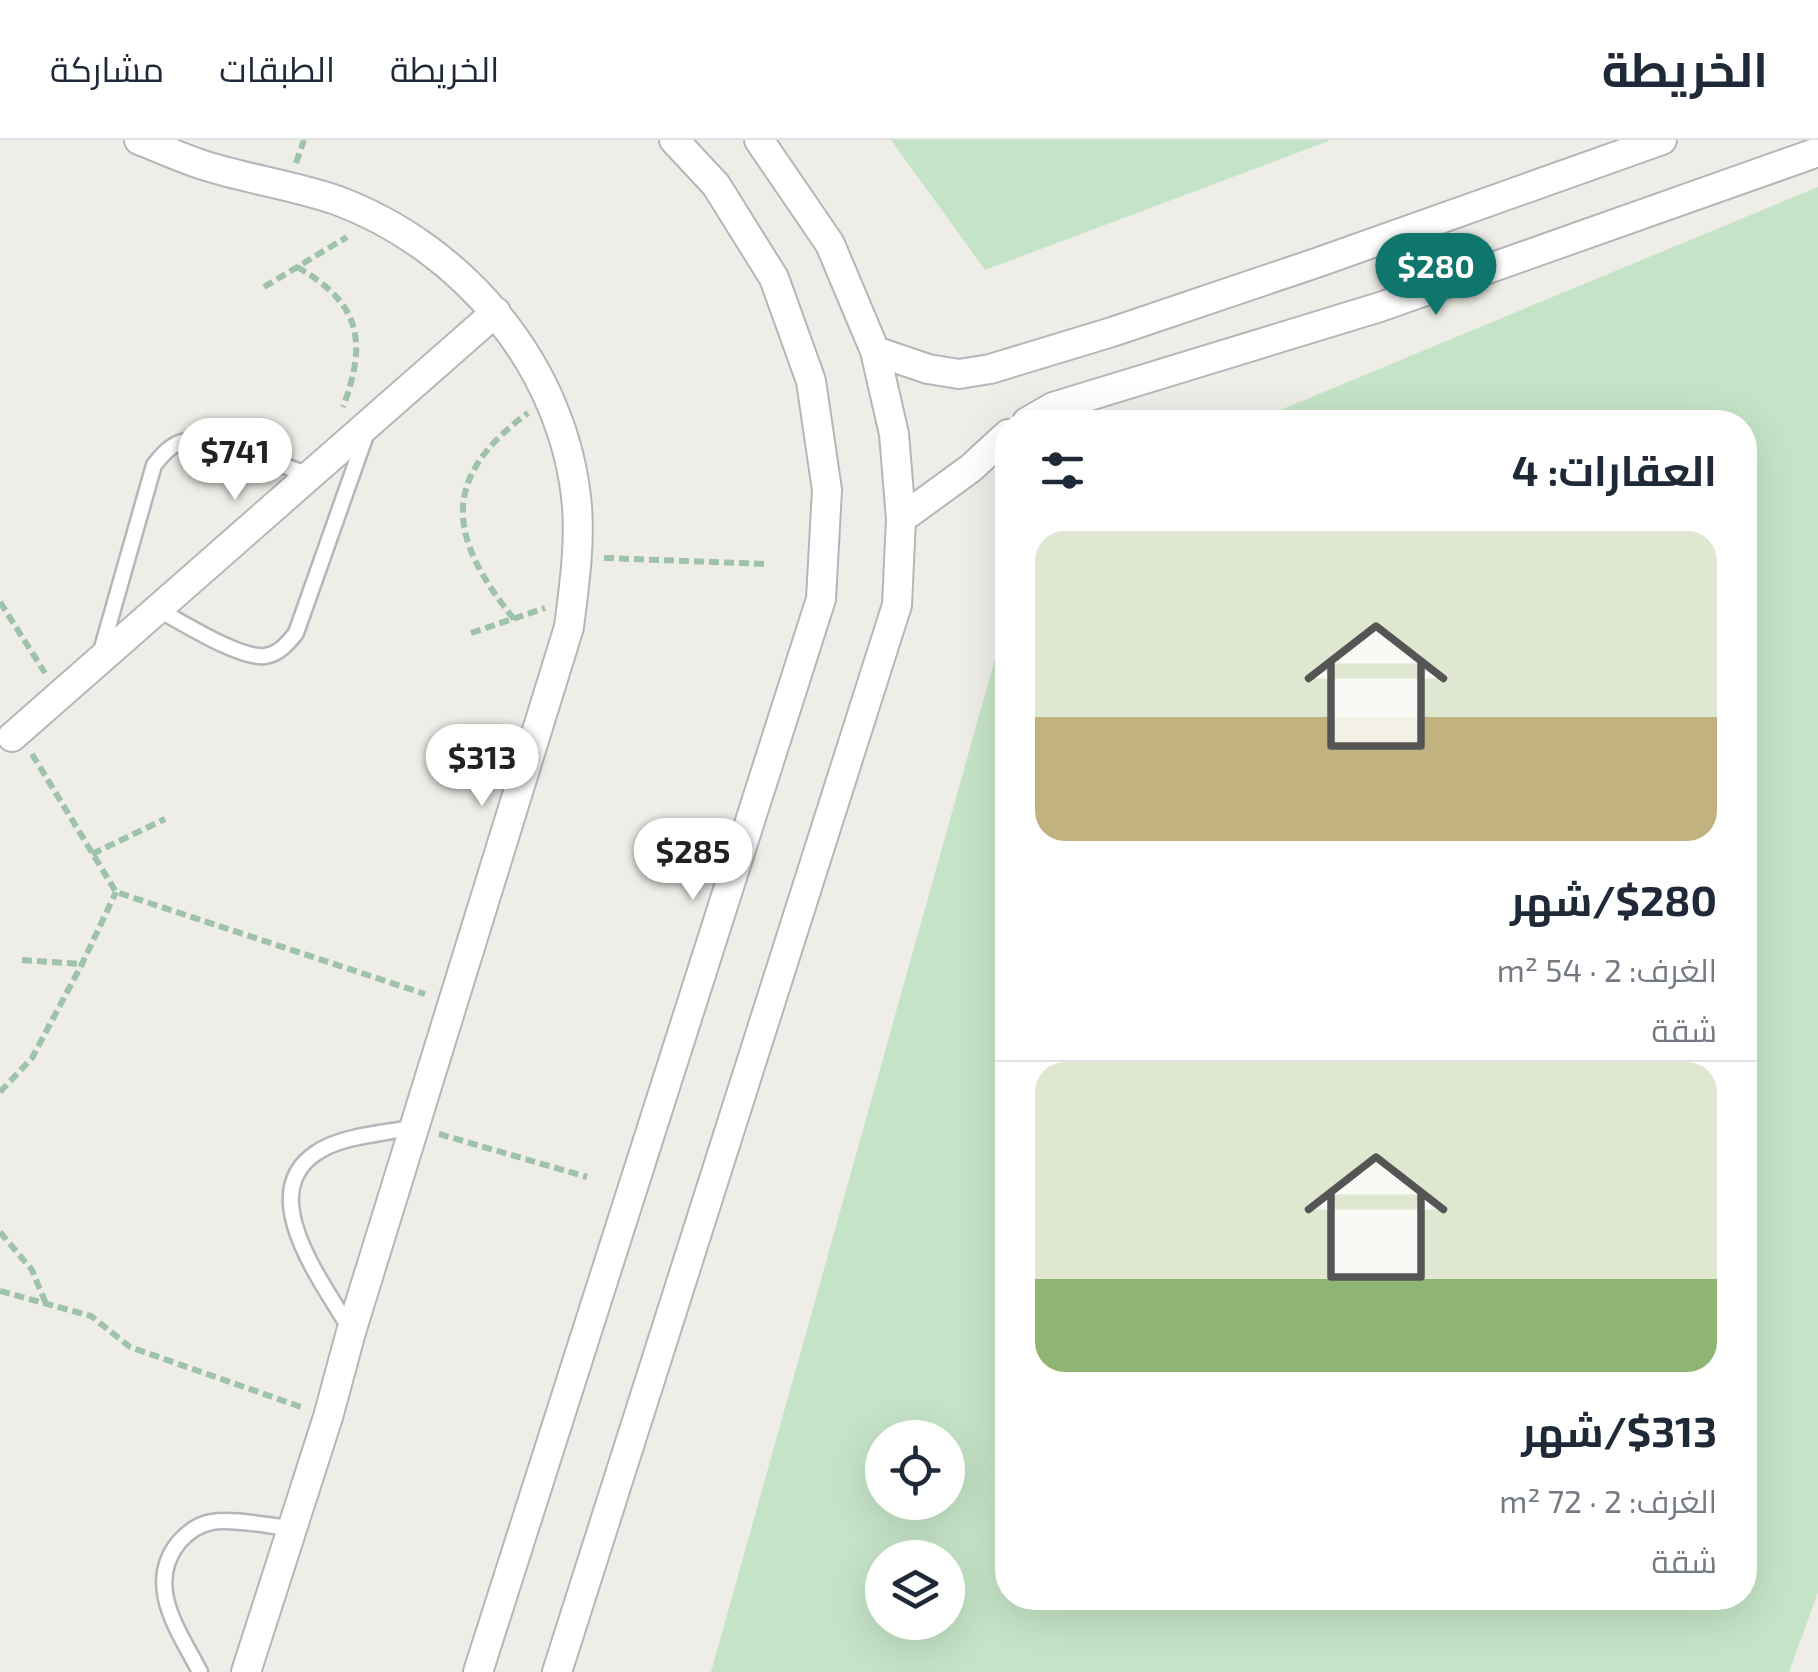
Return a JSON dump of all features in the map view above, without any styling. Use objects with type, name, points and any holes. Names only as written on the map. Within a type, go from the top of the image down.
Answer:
[{"type":"street","points":[[139,140],[202,165],[334,200],[378,218],[422,244],[461,276],[496,312],[549,398],[566,449],[577,503],[579,557],[569,627],[246,1672]]},
{"type":"street","points":[[478,1672],[821,598],[827,490],[811,382],[774,278],[716,185],[674,140]]},
{"type":"street","points":[[556,1672],[897,605],[902,519],[894,434],[875,351],[830,244],[759,140]]},
{"type":"street","points":[[875,351],[928,369],[960,374],[990,368],[1112,332],[1662,140]]},
{"type":"street","points":[[1048,410],[1380,307],[1818,152]]},
{"type":"street","points":[[8,738],[496,312]]},
{"type":"street","points":[[902,519],[995,446]]},
{"type":"lane","points":[[157,610],[246,653],[265,656],[283,648],[296,633],[370,422]]},
{"type":"lane","points":[[98,662],[154,466],[166,450],[182,441],[202,440],[310,475]]},
{"type":"lane","points":[[351,1332],[298,1237],[290,1215],[290,1192],[299,1171],[314,1154],[335,1144],[414,1127]]},
{"type":"lane","points":[[200,1672],[168,1610],[162,1582],[168,1555],[186,1533],[213,1521],[290,1528]]},
{"type":"path","points":[[264,286],[378,218]]},
{"type":"path","points":[[296,267],[326,284],[348,310],[357,342],[355,376],[342,410]]},
{"type":"path","points":[[514,619],[494,594],[468,545],[460,512],[465,487],[479,461],[502,432],[549,398]]},
{"type":"path","points":[[579,557],[767,564]]},
{"type":"path","points":[[471,633],[572,599]]},
{"type":"path","points":[[0,602],[59,695]]},
{"type":"path","points":[[8,738],[116,892],[452,1003]]},
{"type":"path","points":[[92,854],[166,819]]},
{"type":"path","points":[[0,1092],[32,1058],[116,892]]},
{"type":"path","points":[[22,960],[82,964]]},
{"type":"path","points":[[414,1127],[587,1177]]},
{"type":"path","points":[[0,1232],[32,1270],[46,1304]]},
{"type":"path","points":[[0,1290],[91,1316],[130,1348],[328,1416]]},
{"type":"green space","points":[[891,140],[1331,140],[985,270]]},
{"type":"green space","points":[[1818,187],[1818,1592],[1789,1672],[711,1672],[995,659],[995,1610],[1757,1610],[1757,410],[1280,410]]}]
